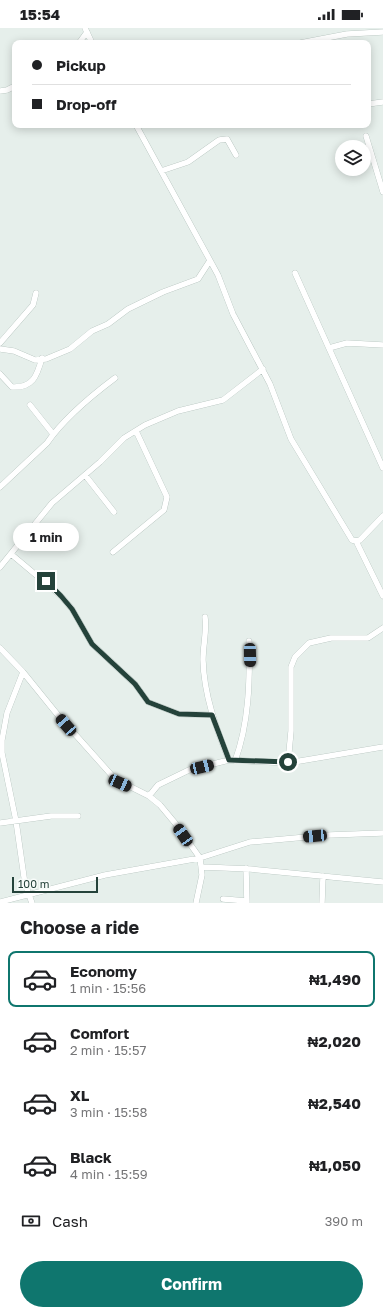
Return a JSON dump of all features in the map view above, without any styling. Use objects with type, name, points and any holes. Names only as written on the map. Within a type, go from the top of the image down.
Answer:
[{"type":"street","points":[[81,40],[86,30]]},
{"type":"street","points":[[86,30],[91,40]]},
{"type":"street","points":[[316,40],[347,34],[383,32]]},
{"type":"street","points":[[0,91],[12,88]]},
{"type":"street","points":[[371,104],[383,102]]},
{"type":"street","points":[[138,128],[209,262],[218,275],[233,314],[262,369],[291,438],[352,540],[356,541],[383,596]]},
{"type":"street","points":[[366,136],[383,192]]},
{"type":"street","points":[[161,171],[188,162],[224,138],[227,139],[236,156]]},
{"type":"street","points":[[0,349],[14,350],[35,360],[42,358],[46,359],[70,349],[92,331],[108,324],[128,309],[163,292],[198,279],[209,262]]},
{"type":"street","points":[[295,273],[383,468]]},
{"type":"street","points":[[1,341],[33,305],[36,293]]},
{"type":"street","points":[[329,348],[347,343],[383,345]]},
{"type":"street","points":[[0,374],[12,387],[23,388],[32,381],[38,373],[42,358]]},
{"type":"street","points":[[0,568],[52,503],[85,475],[118,443],[136,431],[178,411],[223,400],[262,369]]},
{"type":"street","points":[[0,487],[94,394],[115,378]]},
{"type":"street","points":[[30,405],[53,434]]},
{"type":"street","points":[[113,552],[164,510],[167,497],[136,431]]},
{"type":"street","points":[[85,475],[114,512]]},
{"type":"street","points":[[356,541],[360,540],[383,516]]},
{"type":"street","points":[[11,554],[61,596],[72,609],[92,644],[135,684],[148,702],[179,714],[212,715]]},
{"type":"street","points":[[205,617],[206,626],[203,658],[212,715],[232,760]]},
{"type":"street","points":[[288,762],[291,731],[291,667],[295,657],[309,643],[331,638],[368,638],[383,628]]},
{"type":"street","points":[[232,760],[243,739],[250,682],[249,641]]},
{"type":"street","points":[[0,648],[23,672],[57,714],[115,779],[149,796],[160,805],[175,823],[200,858],[202,867],[196,903]]},
{"type":"street","points":[[23,672],[7,713],[1,754],[16,821],[25,884],[32,903]]},
{"type":"street","points":[[149,796],[158,785],[189,770],[232,760],[288,762],[383,747]]},
{"type":"street","points":[[0,823],[51,816],[78,816]]},
{"type":"street","points":[[0,902],[105,875],[200,858],[255,842],[329,835],[383,833]]},
{"type":"street","points":[[202,867],[246,868],[383,882]]},
{"type":"street","points":[[223,899],[247,902],[246,868]]},
{"type":"street","points":[[322,903],[323,876]]},
{"type":"route","points":[[46,581],[72,609],[82,630],[92,644],[135,684],[144,699],[148,702],[179,714],[212,715],[229,760],[288,762]]}]
